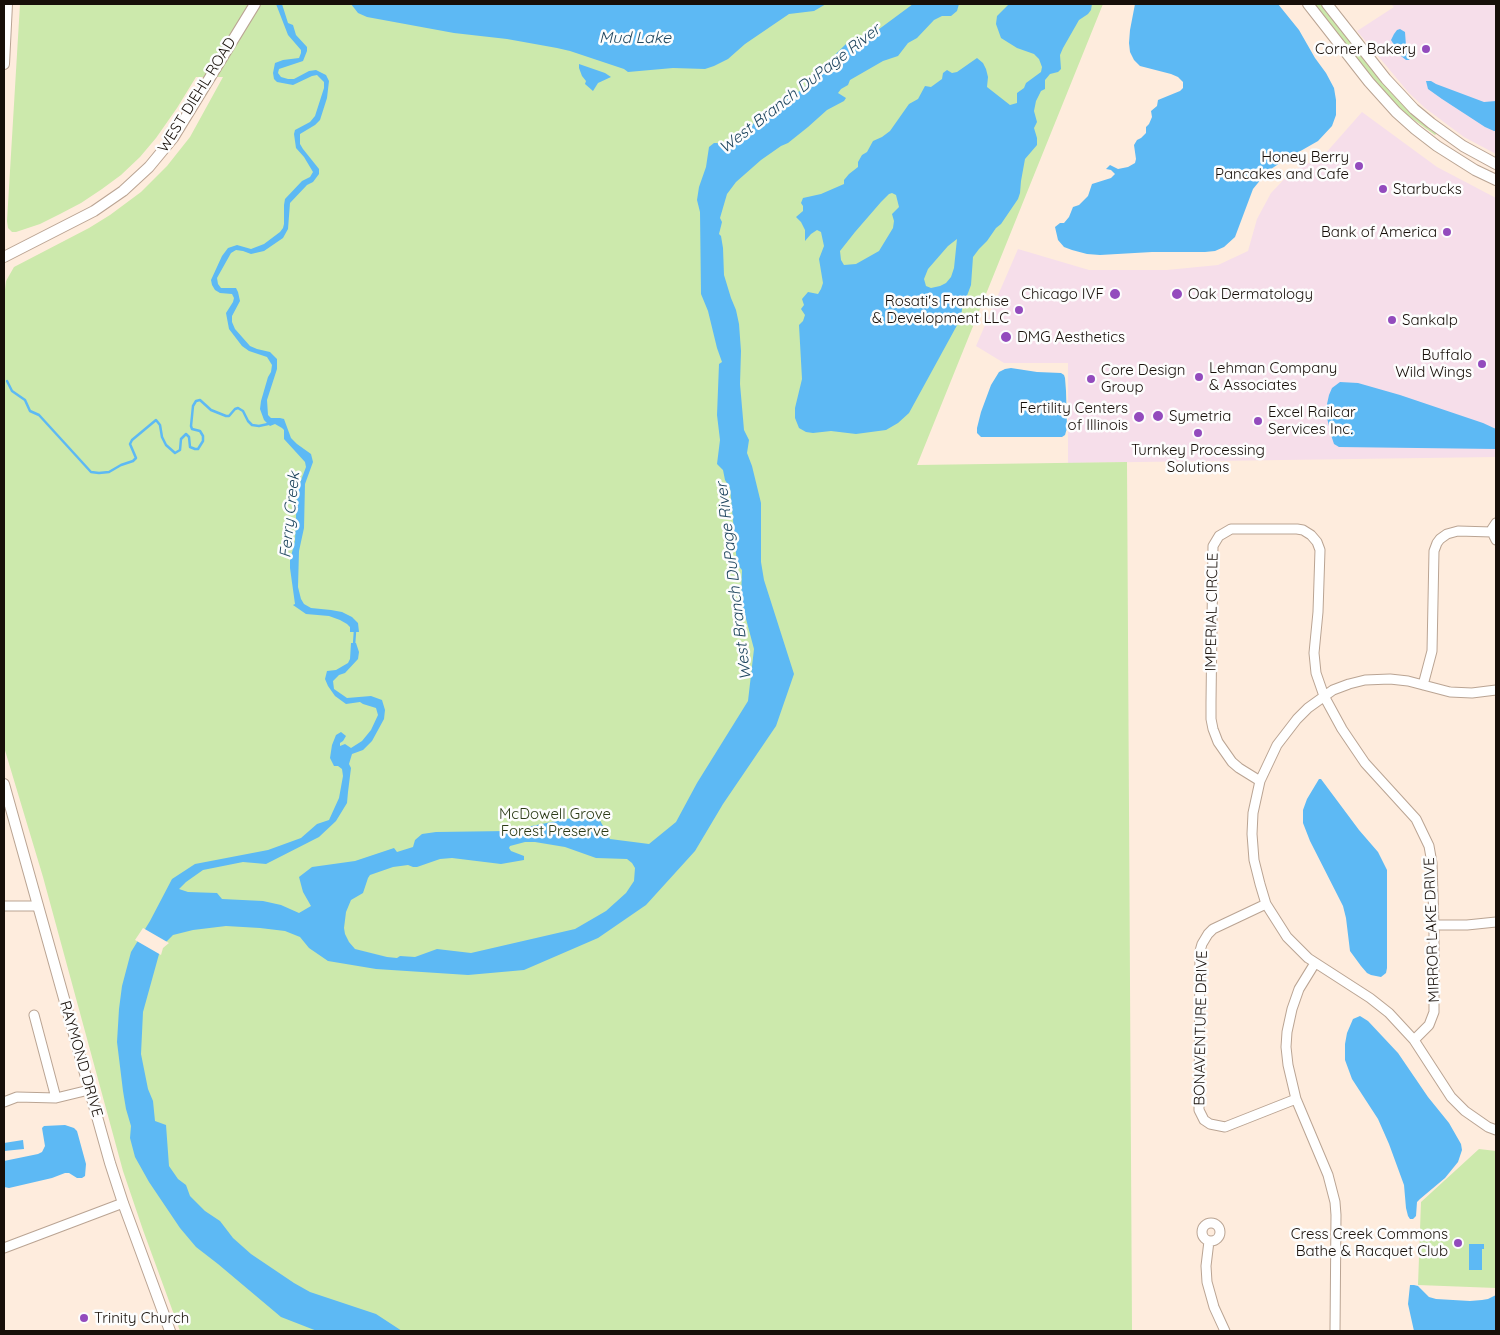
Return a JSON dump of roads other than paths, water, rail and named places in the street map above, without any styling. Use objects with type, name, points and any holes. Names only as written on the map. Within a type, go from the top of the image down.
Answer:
[{"type":"street","points":[[4,64],[7,4]]},
{"type":"street","name":"WEST DIEHL ROAD","points":[[4,257],[94,211],[123,191],[145,171],[173,138],[255,4]]},
{"type":"street","points":[[1308,4],[1396,112],[1437,146],[1475,170],[1496,180]]},
{"type":"street","points":[[1327,4],[1386,79],[1414,109],[1463,146],[1496,164]]},
{"type":"street","points":[[1423,685],[1432,651],[1434,551],[1437,543],[1447,534],[1458,531],[1494,536],[1492,528],[1496,523]]},
{"type":"street","name":"IMPERIAL CIRCLE","points":[[1260,781],[1239,768],[1224,752],[1213,730],[1211,719],[1212,558],[1215,543],[1222,533],[1238,528],[1297,528],[1308,532],[1317,542],[1320,550],[1320,571],[1314,662],[1324,696]]},
{"type":"street","points":[[1496,690],[1464,693],[1444,691],[1390,679],[1365,680],[1339,688],[1324,696],[1308,708],[1288,729],[1273,752],[1260,781],[1253,813],[1252,834],[1254,860],[1266,904],[1287,937],[1315,963],[1370,998],[1389,1013],[1414,1040],[1451,1097],[1465,1112],[1496,1130]]},
{"type":"street","name":"MIRROR LAKE DRIVE","points":[[1324,696],[1342,729],[1357,751],[1379,779],[1416,819],[1429,846],[1432,863],[1434,925],[1434,1012],[1429,1025],[1414,1040]]},
{"type":"street","name":"RAYMOND DRIVE","points":[[4,784],[110,1163],[170,1331]]},
{"type":"street","name":"BONAVENTURE DRIVE","points":[[1266,904],[1213,929],[1202,944],[1200,951],[1199,1110],[1204,1120],[1210,1124],[1224,1127],[1296,1099]]},
{"type":"street","points":[[4,906],[38,906]]},
{"type":"street","points":[[1434,925],[1468,925],[1496,922]]},
{"type":"street","points":[[1315,963],[1297,994],[1292,1008],[1287,1032],[1288,1065],[1296,1099],[1328,1175],[1335,1202],[1335,1331]]},
{"type":"street","points":[[34,1015],[56,1098]]},
{"type":"street","points":[[4,1102],[17,1098],[56,1098],[89,1090]]},
{"type":"street","points":[[4,1248],[123,1203]]},
{"type":"street","points":[[1209,1241],[1206,1266],[1207,1282],[1214,1307],[1225,1331]]},
{"type":"water","points":[[276,4],[282,4],[288,23],[293,25],[296,35],[307,47],[303,61],[279,69],[278,73],[281,77],[294,79],[309,71],[316,70],[326,75],[329,81],[327,98],[320,120],[300,134],[300,144],[319,169],[319,174],[290,203],[288,229],[283,238],[264,251],[251,254],[236,250],[231,253],[217,278],[221,288],[236,288],[238,292],[240,301],[232,316],[235,329],[250,346],[270,352],[277,359],[277,369],[267,400],[268,415],[271,418],[284,419],[291,438],[311,454],[313,462],[305,484],[304,528],[299,551],[298,587],[301,599],[304,604],[311,608],[342,612],[352,617],[358,623],[359,632],[350,632],[350,627],[340,620],[329,616],[306,614],[293,605],[295,604],[290,560],[295,541],[297,491],[306,467],[305,462],[284,439],[284,430],[275,424],[270,426],[264,420],[260,409],[261,401],[272,365],[267,357],[249,351],[242,346],[229,329],[226,313],[234,298],[232,294],[220,293],[215,290],[211,280],[222,256],[228,248],[237,245],[251,249],[264,244],[280,232],[284,224],[285,199],[302,181],[310,177],[313,172],[296,148],[294,134],[295,130],[310,122],[315,116],[324,88],[324,82],[317,75],[293,85],[277,82],[274,79],[275,63],[299,58],[301,53],[301,50],[288,35]]},
{"type":"water","name":"Mud Lake","points":[[351,4],[826,4],[814,11],[789,14],[745,44],[728,59],[714,66],[705,69],[673,68],[628,72],[624,69],[557,48],[507,39],[454,33],[367,17],[358,13]]},
{"type":"water","points":[[913,4],[959,4],[957,11],[951,16],[942,16],[934,20],[917,38],[908,43],[898,56],[883,61],[850,80],[848,85],[838,93],[846,98],[844,101],[827,110],[788,143],[761,160],[736,182],[727,194],[720,218],[722,222],[719,234],[723,248],[724,275],[739,324],[741,351],[740,384],[744,430],[749,440],[747,453],[761,503],[761,562],[764,580],[794,674],[776,726],[723,804],[695,851],[646,905],[598,938],[524,970],[468,975],[376,969],[328,961],[309,948],[300,937],[285,931],[260,928],[226,926],[193,930],[173,935],[161,947],[143,1012],[141,1054],[148,1089],[153,1101],[155,1121],[166,1125],[169,1166],[178,1179],[186,1185],[190,1196],[205,1211],[220,1221],[233,1238],[251,1254],[310,1292],[376,1314],[402,1331],[317,1331],[281,1317],[196,1247],[180,1228],[149,1182],[135,1157],[130,1138],[131,1126],[123,1091],[117,1042],[122,986],[131,952],[172,879],[195,864],[268,850],[301,838],[317,824],[329,820],[339,798],[343,776],[342,769],[334,766],[330,758],[336,735],[341,732],[346,736],[340,743],[340,746],[345,744],[351,748],[362,741],[371,730],[378,715],[376,708],[360,702],[346,704],[335,696],[325,679],[327,671],[336,670],[348,663],[351,643],[356,643],[359,652],[358,659],[345,673],[339,675],[333,681],[334,689],[347,698],[371,696],[382,700],[385,710],[384,719],[372,741],[363,750],[352,754],[349,764],[351,768],[347,803],[336,821],[319,837],[266,864],[243,862],[203,870],[179,889],[188,892],[217,893],[222,899],[263,901],[281,905],[299,913],[311,906],[303,892],[299,877],[312,867],[355,861],[394,848],[397,852],[413,847],[415,840],[422,834],[436,832],[507,831],[596,813],[610,839],[649,844],[676,822],[697,783],[748,701],[754,649],[741,600],[742,570],[737,564],[730,488],[725,480],[723,470],[717,464],[720,440],[717,415],[719,364],[722,362],[708,311],[701,294],[700,212],[697,200],[699,187],[706,167],[709,147],[714,143],[731,143],[768,111],[803,89],[819,70],[846,44],[863,41]],"holes":[[[525,842],[565,847],[596,858],[627,859],[635,868],[634,881],[626,893],[606,911],[575,929],[471,953],[437,949],[415,957],[400,956],[397,958],[355,949],[349,942],[344,928],[346,912],[351,900],[363,893],[370,875],[393,867],[408,865],[417,867],[440,859],[452,858],[501,864],[524,860],[524,856],[511,851],[510,846]]]},
{"type":"water","points":[[1009,4],[1092,4],[1091,10],[1079,20],[1063,48],[1060,55],[1061,69],[1050,74],[1045,80],[1045,89],[1041,91],[1036,101],[1034,111],[1037,122],[1034,128],[1037,145],[1025,159],[1018,199],[1001,224],[973,257],[971,285],[962,309],[961,318],[909,413],[898,423],[886,430],[856,434],[831,431],[806,432],[799,428],[795,418],[795,408],[802,379],[799,325],[805,315],[801,309],[804,305],[802,299],[808,292],[818,294],[823,283],[819,259],[824,246],[821,232],[817,230],[805,241],[805,230],[796,217],[803,211],[801,203],[803,198],[821,194],[844,184],[844,180],[858,167],[858,162],[862,155],[867,152],[873,141],[890,131],[909,104],[918,99],[925,86],[931,87],[942,79],[943,73],[947,70],[952,73],[957,72],[977,58],[986,69],[988,77],[987,87],[1010,105],[1017,103],[1017,93],[1024,88],[1026,83],[1041,72],[1042,67],[1039,59],[1034,54],[1017,48],[1001,38],[996,24],[997,16]],"holes":[[[892,193],[896,195],[899,207],[892,214],[893,228],[879,251],[856,264],[844,265],[841,260],[840,251],[881,202]],[[957,239],[954,268],[951,277],[940,286],[931,288],[926,286],[924,279],[928,269],[948,246]]]},
{"type":"water","points":[[1135,4],[1278,4],[1299,30],[1334,88],[1336,115],[1332,126],[1318,141],[1283,161],[1262,178],[1253,189],[1235,237],[1224,247],[1215,251],[1100,255],[1072,250],[1064,247],[1058,240],[1055,227],[1060,223],[1064,223],[1073,207],[1079,205],[1088,196],[1092,184],[1111,178],[1115,174],[1111,170],[1106,169],[1110,165],[1118,169],[1135,163],[1134,145],[1146,133],[1146,127],[1152,117],[1151,111],[1157,106],[1158,100],[1183,88],[1183,82],[1178,77],[1140,66],[1134,60],[1130,52],[1129,43]]},
{"type":"water","points":[[1400,29],[1405,32],[1409,60],[1401,56],[1391,40],[1397,30]]},
{"type":"water","points":[[579,64],[611,77],[598,83],[593,91],[585,84],[586,81],[582,76]]},
{"type":"water","points":[[1426,81],[1431,81],[1484,102],[1496,101],[1496,131],[1485,127],[1428,89]]},
{"type":"water","points":[[1011,368],[1061,373],[1064,375],[1067,428],[1065,435],[1062,437],[981,437],[977,433],[981,412],[991,385],[999,372]]},
{"type":"water","points":[[1340,382],[1358,383],[1400,395],[1483,423],[1496,429],[1496,449],[1339,447],[1334,444],[1332,438],[1327,418],[1327,404],[1332,388]]},
{"type":"water","points":[[1319,779],[1321,779],[1378,852],[1387,870],[1387,968],[1386,973],[1381,977],[1367,973],[1350,951],[1343,906],[1310,841],[1303,823],[1303,810],[1307,799]]},
{"type":"water","points":[[1360,1016],[1368,1021],[1398,1053],[1428,1097],[1449,1123],[1461,1144],[1462,1150],[1458,1162],[1445,1178],[1417,1202],[1416,1216],[1413,1219],[1410,1219],[1408,1216],[1404,1185],[1389,1144],[1378,1119],[1352,1079],[1345,1060],[1347,1033],[1353,1019]]},
{"type":"water","points":[[65,1125],[77,1131],[86,1164],[85,1176],[77,1178],[69,1173],[65,1173],[9,1188],[4,1187],[4,1161],[42,1152],[45,1146],[42,1128],[44,1126]]},
{"type":"water","points":[[23,1140],[24,1149],[4,1151],[4,1143]]},
{"type":"water","points":[[1469,1244],[1484,1244],[1484,1249],[1482,1249],[1482,1270],[1469,1270]]},
{"type":"water","points":[[1410,1285],[1418,1286],[1429,1297],[1436,1299],[1470,1301],[1488,1299],[1496,1295],[1496,1331],[1414,1331],[1408,1304]]},
{"type":"waterway","points":[[7,381],[12,391],[25,400],[30,411],[39,415],[91,472],[109,472],[133,461],[136,458],[130,444],[132,440],[156,420],[160,425],[162,437],[166,445],[175,453],[180,450],[181,439],[186,434],[189,437],[190,447],[198,449],[203,441],[203,436],[200,431],[192,429],[191,426],[193,406],[196,401],[200,400],[211,410],[226,416],[229,416],[238,408],[243,411],[252,425],[259,426],[270,422]]},
{"type":"waterway","name":"Ferry Creek","points":[[354,645],[355,631]]},
{"type":"place","name":"Corner Bakery","points":[[1426,49]]},
{"type":"place","name":"Honey Berry Pancakes and Cafe","points":[[1359,166]]},
{"type":"place","name":"Starbucks","points":[[1383,189]]},
{"type":"place","name":"Bank of America","points":[[1447,232]]},
{"type":"place","name":"Chicago IVF","points":[[1115,294]]},
{"type":"place","name":"Oak Dermatology","points":[[1177,294]]},
{"type":"place","name":"Rosati's Franchise & Development LLC","points":[[1019,310]]},
{"type":"place","name":"Sankalp","points":[[1392,320]]},
{"type":"place","name":"DMG Aesthetics","points":[[1006,337]]},
{"type":"place","name":"Buffalo Wild Wings","points":[[1482,364]]},
{"type":"place","name":"Lehman Company & Associates","points":[[1199,377]]},
{"type":"place","name":"Core Design Group","points":[[1091,379]]},
{"type":"place","name":"Symetria","points":[[1158,416]]},
{"type":"place","name":"Fertility Centers of Illinois","points":[[1139,417]]},
{"type":"place","name":"Excel Railcar Services Inc.","points":[[1258,421]]},
{"type":"place","name":"Turnkey Processing Solutions","points":[[1198,433]]},
{"type":"place","name":"Cress Creek Commons Bathe & Racquet Club","points":[[1458,1243]]},
{"type":"place","name":"Trinity Church","points":[[84,1318]]},
{"type":"water label","name":"West Branch DuPage River","points":[[800,89]]},
{"type":"water label","name":"West Branch DuPage River","points":[[734,581]]},
{"type":"park label","name":"McDowell Grove Forest Preserve","points":[[555,822]]}]
